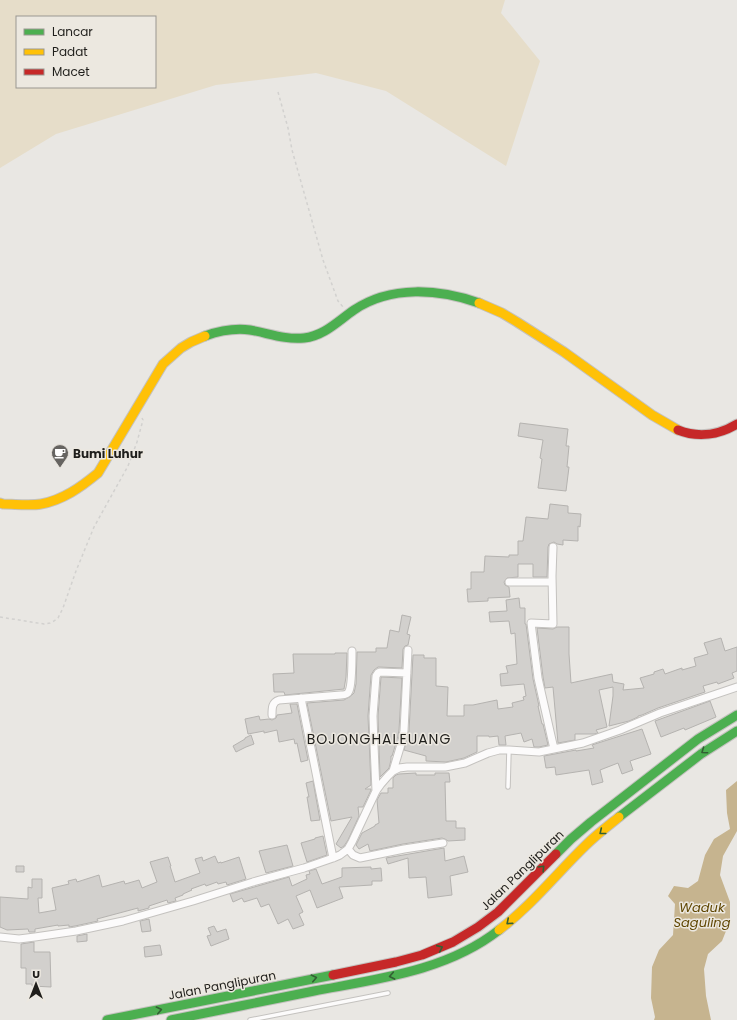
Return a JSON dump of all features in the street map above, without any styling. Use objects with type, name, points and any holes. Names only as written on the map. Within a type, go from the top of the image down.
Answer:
[{"type":"main road","points":[[0,503],[40,504],[62,498],[84,485],[98,473],[163,364],[179,348],[194,340],[221,331],[234,330],[250,330],[284,338],[307,338],[322,331],[356,308],[375,299],[398,293],[432,292],[457,296],[482,304],[502,313],[564,352],[645,410],[680,431],[688,434],[711,434],[722,432],[737,424]]},
{"type":"main road","name":"Jalan Panglipuran","points":[[107,1020],[396,962],[422,955],[453,942],[478,927],[507,905],[571,839],[591,822],[710,730],[737,716]]},
{"type":"main road","name":"Jalan Panglipuran","points":[[171,1020],[408,972],[449,960],[479,944],[502,928],[541,893],[598,835],[703,752],[723,738],[737,731]]},
{"type":"main road","points":[[292,983],[294,995]]},
{"type":"street","points":[[553,547],[553,624],[531,623],[538,678],[554,749]]},
{"type":"street","points":[[509,582],[552,582]]},
{"type":"street","points":[[393,771],[404,731],[408,650]]},
{"type":"street","points":[[272,715],[273,704],[275,701],[341,695],[348,693],[352,651]]},
{"type":"street","points":[[376,791],[374,716],[376,676],[380,672],[407,673]]},
{"type":"street","points":[[0,937],[19,939],[35,937],[76,931],[122,921],[304,868],[340,855],[348,849],[376,791],[393,771],[399,768],[445,767],[465,763],[493,752],[509,750],[539,752],[583,744],[660,713],[737,687]]},
{"type":"street","points":[[301,698],[333,858]]},
{"type":"street","points":[[348,849],[353,855],[360,858],[443,843]]},
{"type":"lane","points":[[508,787],[509,750]]},
{"type":"lane","points":[[250,1020],[388,993]]},
{"type":"path","points":[[278,92],[322,260],[338,301],[348,313]]},
{"type":"path","points":[[0,617],[44,624],[54,621],[61,613],[76,571],[94,528],[128,466],[143,420],[137,408]]},
{"type":"shaded area","points":[[0,0],[505,0],[501,13],[540,61],[506,166],[386,91],[316,73],[216,85],[56,134],[0,168]]},
{"type":"water","name":"Waduk Saguling","points":[[737,781],[737,831],[723,856],[720,875],[730,902],[730,921],[722,941],[708,954],[704,969],[706,996],[711,1020],[654,1020],[655,1017],[651,998],[652,967],[659,950],[673,935],[675,904],[668,896],[674,886],[688,888],[698,881],[705,855],[714,839],[730,829],[727,813],[726,790]]},
{"type":"building","points":[[520,423],[568,429],[566,446],[569,446],[567,467],[569,467],[566,491],[538,488],[543,440],[518,436]]},
{"type":"building","points":[[550,504],[568,506],[568,513],[581,514],[580,527],[578,526],[578,541],[563,540],[563,545],[554,542],[549,544],[547,577],[533,577],[533,564],[518,564],[518,577],[507,578],[504,582],[505,585],[509,587],[510,597],[488,598],[488,601],[468,602],[467,589],[471,589],[471,572],[484,572],[485,556],[509,557],[509,555],[518,555],[518,541],[523,541],[526,517],[548,519]]},
{"type":"building","points":[[519,598],[520,608],[525,608],[525,624],[533,679],[548,745],[534,747],[532,739],[524,742],[521,733],[505,736],[506,745],[499,745],[498,736],[477,736],[477,752],[464,758],[446,762],[426,761],[426,756],[404,750],[409,731],[413,655],[424,655],[424,658],[436,658],[436,686],[448,687],[447,716],[464,716],[464,705],[473,705],[497,700],[498,709],[513,707],[512,703],[524,700],[523,697],[526,696],[524,684],[501,686],[500,674],[508,673],[506,666],[517,664],[515,633],[511,634],[509,621],[490,622],[489,612],[507,611],[506,600]]},
{"type":"building","points":[[402,615],[411,617],[407,634],[410,635],[408,645],[403,649],[402,668],[378,667],[371,675],[368,716],[371,785],[365,789],[371,790],[363,807],[358,807],[359,816],[348,840],[341,848],[336,844],[352,817],[331,821],[307,703],[344,700],[351,696],[354,693],[356,684],[357,652],[376,652],[376,648],[387,648],[390,630],[399,632]]},
{"type":"building","points":[[557,627],[569,627],[571,683],[612,674],[613,682],[624,684],[623,690],[644,688],[640,678],[654,674],[654,672],[663,669],[665,674],[682,668],[682,670],[696,666],[694,658],[708,654],[704,643],[721,638],[725,651],[737,647],[737,671],[732,673],[734,678],[718,684],[717,682],[703,686],[705,692],[658,708],[629,721],[609,726],[613,687],[599,690],[607,727],[596,730],[598,733],[594,734],[575,734],[575,740],[558,743],[553,687],[545,688],[537,628],[553,629]]},
{"type":"building","points":[[347,653],[344,689],[285,695],[284,692],[274,692],[273,674],[294,673],[293,654]]},
{"type":"building","points":[[381,677],[402,678],[397,740],[391,756],[389,768],[380,777],[378,716]]},
{"type":"building","points":[[710,701],[716,717],[685,730],[684,728],[661,737],[655,721]]},
{"type":"building","points":[[290,704],[297,704],[308,760],[301,762],[297,743],[295,744],[294,739],[279,742],[277,730],[248,734],[245,719],[259,716],[260,720],[272,720],[276,718],[277,715],[292,713]]},
{"type":"building","points":[[642,729],[651,754],[630,761],[633,770],[622,774],[618,763],[600,770],[603,782],[592,785],[589,770],[556,775],[555,767],[546,768],[544,756],[594,748],[592,745]]},
{"type":"building","points":[[251,735],[254,744],[236,752],[233,746]]},
{"type":"building","points":[[416,773],[416,775],[435,775],[435,773],[449,773],[450,782],[445,782],[446,821],[456,821],[456,828],[465,828],[465,840],[448,841],[442,838],[370,851],[368,844],[359,849],[356,845],[362,833],[379,823],[377,800],[381,793],[388,793],[388,788],[393,788],[393,778],[396,775]]},
{"type":"building","points":[[313,781],[320,820],[311,821],[306,783]]},
{"type":"building","points":[[323,836],[327,855],[307,862],[301,843]]},
{"type":"building","points":[[287,845],[293,866],[266,873],[259,851]]},
{"type":"building","points":[[444,848],[445,861],[464,856],[468,872],[450,876],[452,895],[428,898],[426,877],[409,878],[408,858],[388,864],[386,858]]},
{"type":"building","points":[[215,856],[218,863],[239,857],[246,879],[227,885],[226,882],[218,884],[217,882],[206,886],[205,884],[191,889],[192,890],[175,898],[176,901],[168,903],[167,900],[149,906],[149,908],[138,911],[138,908],[97,919],[98,921],[75,926],[69,927],[69,925],[58,925],[35,929],[35,932],[29,932],[28,929],[7,930],[0,927],[0,897],[28,899],[28,887],[32,888],[32,879],[42,879],[42,898],[38,898],[39,913],[56,910],[52,888],[69,884],[68,881],[76,879],[77,882],[99,875],[102,887],[124,881],[125,884],[139,880],[142,888],[157,882],[150,862],[168,857],[175,882],[200,873],[195,859],[202,857],[203,861]]},
{"type":"building","points":[[16,866],[24,866],[24,872],[16,872]]},
{"type":"building","points":[[371,867],[371,869],[381,868],[382,881],[372,881],[372,885],[339,887],[343,898],[317,908],[310,890],[296,896],[303,912],[299,914],[304,925],[293,929],[288,919],[278,924],[269,904],[261,907],[257,898],[244,902],[242,898],[233,902],[230,894],[289,877],[292,886],[307,879],[306,875],[310,874],[309,871],[316,869],[322,884],[342,877],[342,868]]},
{"type":"building","points":[[149,919],[151,931],[142,932],[140,921]]},
{"type":"building","points":[[214,926],[217,932],[226,929],[229,939],[211,946],[207,936],[211,935],[208,928]]},
{"type":"building","points":[[87,934],[87,941],[77,942],[77,936]]},
{"type":"building","points":[[34,942],[34,952],[50,952],[51,987],[32,986],[32,984],[26,984],[26,968],[21,968],[21,944]]},
{"type":"building","points":[[160,945],[162,955],[145,957],[144,947]]},
{"type":"traffic: fast","points":[[205,336],[221,331],[239,329],[290,338],[311,337],[324,331],[368,302],[384,296],[399,293],[432,292],[464,298],[479,303]]},
{"type":"traffic: fast","points":[[556,854],[591,822],[698,739],[737,715]]},
{"type":"traffic: fast","points":[[619,817],[701,754],[737,731]]},
{"type":"traffic: fast","points":[[171,1020],[411,971],[457,955],[479,944],[499,930]]},
{"type":"traffic: fast","points":[[107,1020],[333,975]]},
{"type":"traffic: slow","points":[[479,303],[502,313],[517,322],[564,352],[652,415],[678,430]]},
{"type":"traffic: slow","points":[[0,503],[32,505],[49,502],[71,492],[98,473],[163,364],[181,348],[205,336]]},
{"type":"traffic: slow","points":[[499,930],[533,900],[590,841],[619,817]]},
{"type":"traffic: jam","points":[[678,430],[701,435],[723,431],[737,424]]},
{"type":"traffic: jam","points":[[333,975],[422,955],[453,942],[478,927],[498,912],[556,854]]},
{"type":"place","name":"Bumi Luhur","points":[[60,468]]},
{"type":"district","name":"BOJONGHALEUANG","points":[[379,739]]}]
